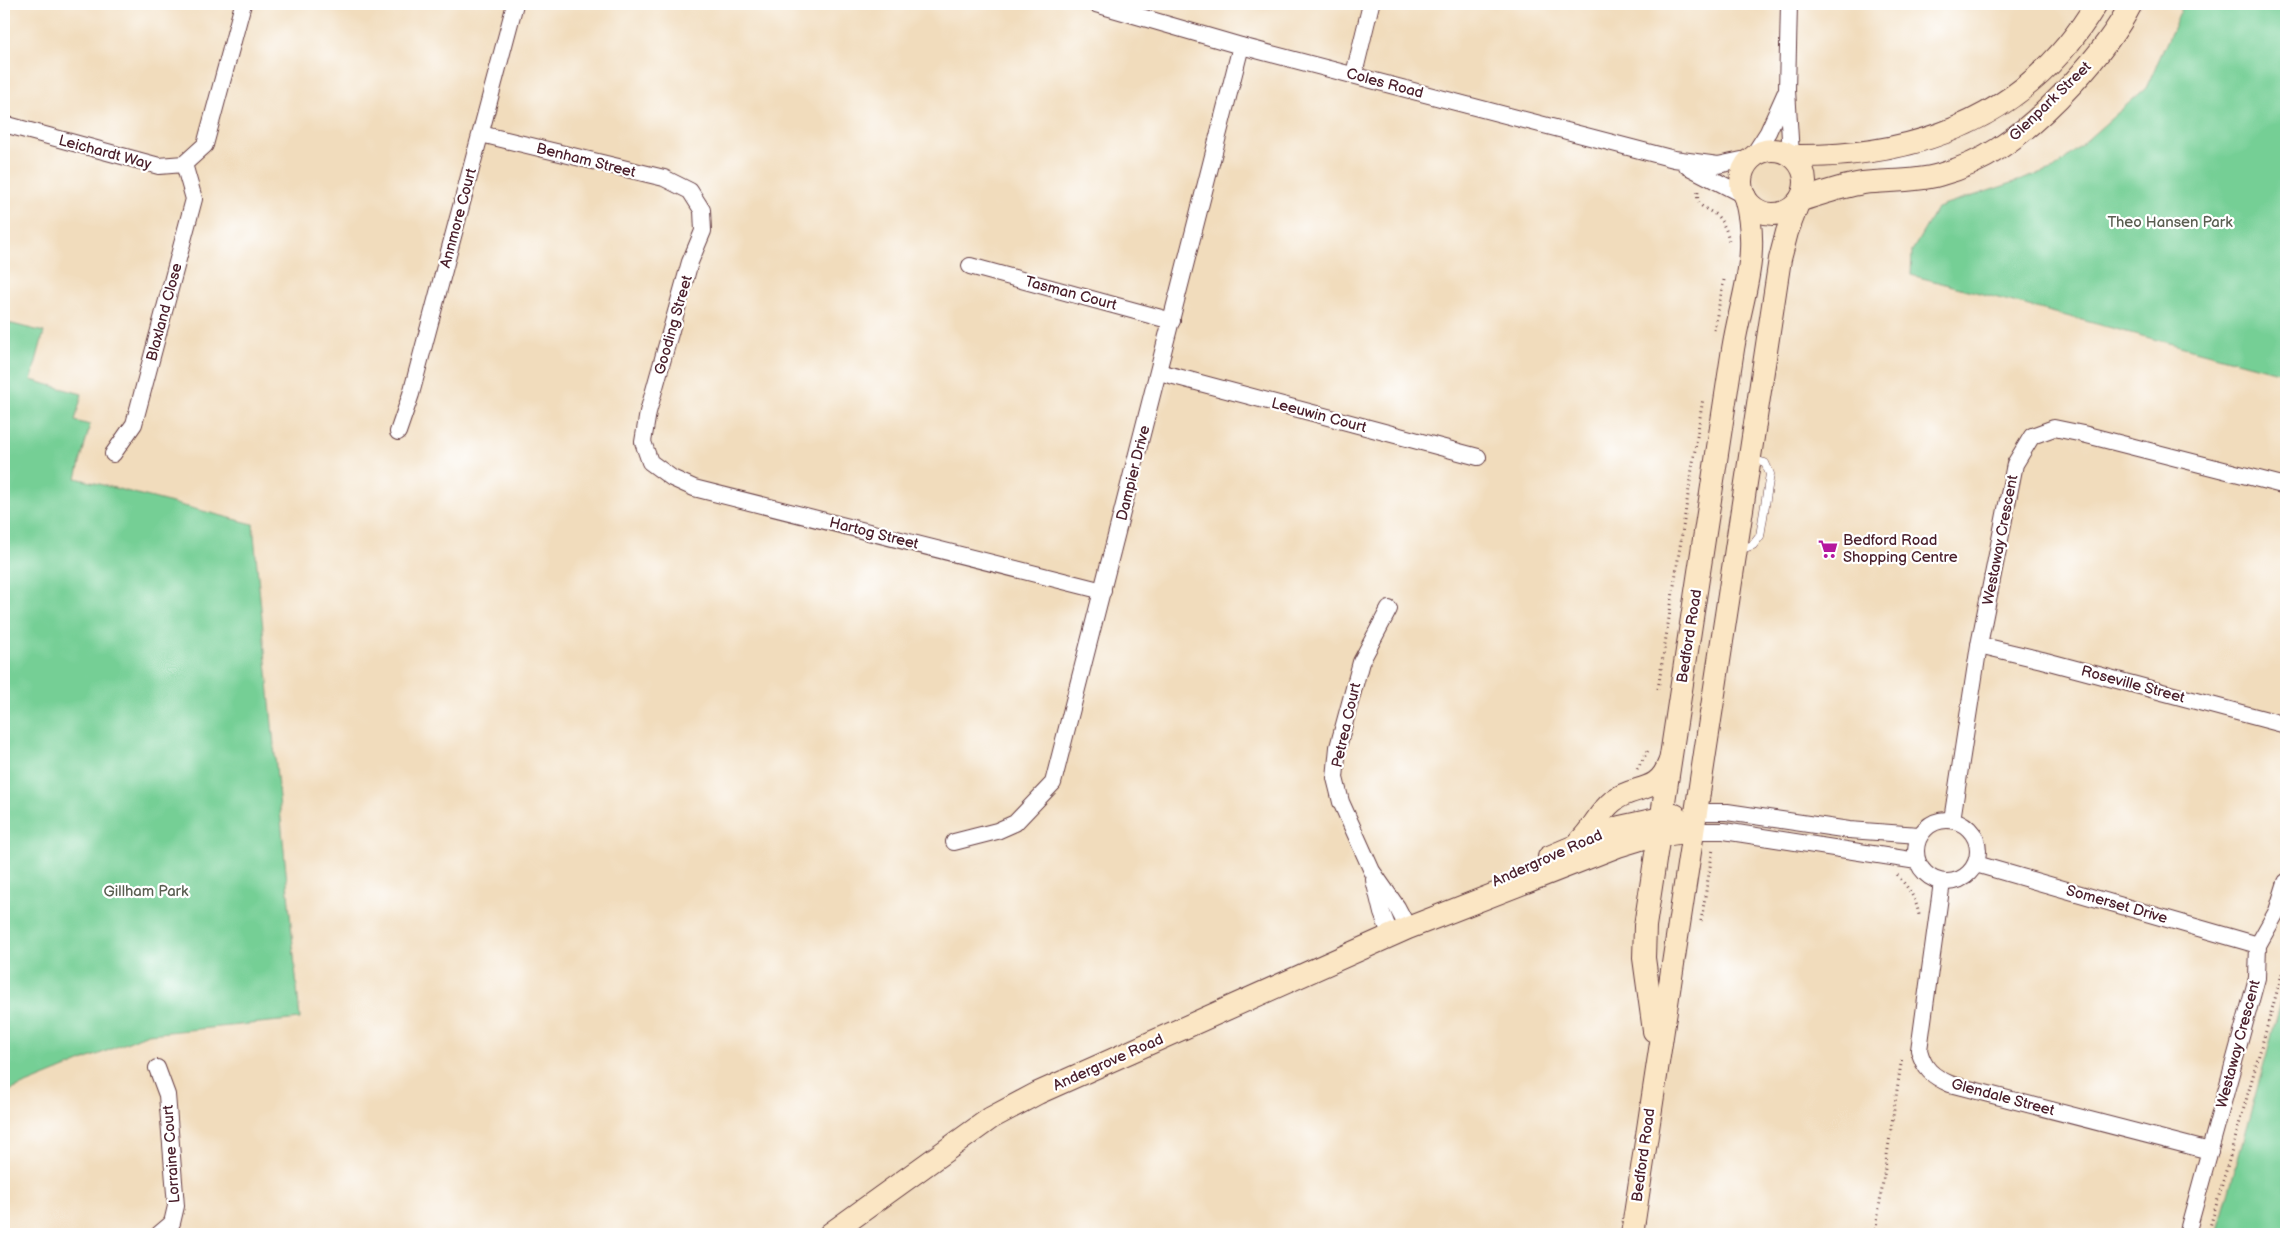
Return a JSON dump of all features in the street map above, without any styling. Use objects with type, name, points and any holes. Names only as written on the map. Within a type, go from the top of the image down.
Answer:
[{"type":"street","points":[[184,164],[205,144],[243,4]]},
{"type":"street","name":"Annmore Court","points":[[398,432],[411,394],[515,4]]},
{"type":"street","name":"Coles Road","points":[[1098,4],[1241,46],[1674,159],[1718,165],[1751,158]]},
{"type":"street","points":[[1354,74],[1371,4]]},
{"type":"street","points":[[1789,4],[1787,90],[1791,155]]},
{"type":"street","name":"Glenpark Street","points":[[1791,155],[1841,155],[1882,149],[1919,140],[1977,119],[2021,91],[2038,77],[2073,39],[2096,4]]},
{"type":"street","name":"Glenpark Street","points":[[1800,200],[1862,184],[1939,175],[1962,168],[1998,149],[2031,123],[2089,64],[2116,31],[2131,4]]},
{"type":"street","name":"Dampier Drive","points":[[954,842],[997,831],[1015,823],[1053,783],[1241,46]]},
{"type":"street","points":[[1751,158],[1762,152],[1773,150],[1791,155],[1801,164],[1805,176],[1805,189],[1800,200],[1789,210],[1770,214],[1757,210],[1744,196],[1741,176],[1745,166],[1768,132],[1787,90]]},
{"type":"street","name":"Leichardt Way","points":[[4,124],[159,166],[184,164]]},
{"type":"street","name":"Benham Street","points":[[481,134],[664,178],[690,191]]},
{"type":"street","name":"Coles Road","points":[[1674,159],[1744,196]]},
{"type":"street","name":"Blaxland Close","points":[[113,454],[134,424],[194,199],[184,164]]},
{"type":"street","name":"Gooding Street","points":[[650,462],[643,442],[648,412],[690,262],[702,231],[702,210],[690,191]]},
{"type":"street","name":"Bedford Road","points":[[1655,1077],[1653,1023],[1644,946],[1645,926],[1735,335],[1752,256],[1750,222],[1744,196]]},
{"type":"street","name":"Bedford Road","points":[[1632,1234],[1693,821],[1736,551],[1748,458],[1780,259],[1787,232],[1800,200]]},
{"type":"street","name":"Tasman Court","points":[[970,266],[1172,321]]},
{"type":"street","name":"Leeuwin Court","points":[[1159,372],[1478,457]]},
{"type":"street","name":"Westaway Crescent","points":[[1952,820],[1979,646],[2015,464],[2032,436],[2054,428],[2286,486]]},
{"type":"street","name":"Hartog Street","points":[[650,462],[672,478],[694,488],[1103,591]]},
{"type":"street","name":"Petrea Court","points":[[1389,609],[1363,656],[1341,736],[1335,766],[1338,794],[1372,871],[1382,913],[1399,932]]},
{"type":"street","name":"Roseville Street","points":[[1979,646],[2042,660],[2286,725]]},
{"type":"street","points":[[1567,850],[1584,837],[1612,802],[1627,793],[1648,788],[1660,780],[1669,762]]},
{"type":"street","points":[[1693,821],[1727,812],[1849,830],[1920,835]]},
{"type":"street","points":[[1952,820],[1969,828],[1975,836],[1978,845],[1976,864],[1970,873],[1962,879],[1952,882],[1942,882],[1926,875],[1917,861],[1916,852],[1920,835],[1928,826],[1939,821],[1952,820]]},
{"type":"street","points":[[1693,821],[1724,831],[1917,861]]},
{"type":"street","name":"Andergrove Road","points":[[1399,932],[1494,881],[1620,827],[1659,827],[1693,821]]},
{"type":"street","name":"Andergrove Road","points":[[830,1234],[990,1118],[1038,1092],[1399,932],[1631,841],[1659,827]]},
{"type":"street","name":"Somerset Drive","points":[[1976,864],[2258,945]]},
{"type":"street","name":"Glendale Street","points":[[1942,882],[1919,1050],[1927,1070],[1935,1077],[1950,1084],[2210,1151]]},
{"type":"street","name":"Westaway Crescent","points":[[2210,1151],[2257,978],[2258,945],[2278,911],[2286,882]]},
{"type":"street","name":"Lorraine Court","points":[[157,1068],[167,1096],[176,1206],[172,1223],[159,1234]]},
{"type":"street","points":[[2187,1234],[2210,1151]]},
{"type":"path","points":[[1699,187],[1699,203],[1703,209],[1717,216],[1728,233],[1729,247]]},
{"type":"path","points":[[1712,338],[1716,311],[1726,273]]},
{"type":"path","points":[[1657,695],[1704,391]]},
{"type":"path","points":[[1636,770],[1649,752],[1650,743]]},
{"type":"path","points":[[1701,922],[1713,849],[1718,846]]},
{"type":"path","points":[[1891,869],[1909,887],[1918,906],[1919,916]]},
{"type":"path","points":[[2208,1234],[2286,960]]},
{"type":"path","points":[[1875,1234],[1903,1052]]},
{"type":"green space","name":"Theo Hansen Park","points":[[2184,4],[2286,4],[2286,374],[1911,275],[1912,251],[1937,208],[2054,169],[2146,88]]},
{"type":"green space","name":"Gillham Park","points":[[4,322],[44,332],[31,380],[82,394],[75,421],[90,425],[76,478],[253,524],[300,1019],[148,1034],[4,1093]]},
{"type":"green space","points":[[2286,984],[2286,1234],[2217,1234]]},
{"type":"place","name":"Bedford Road Shopping Centre","points":[[1828,549]]}]
